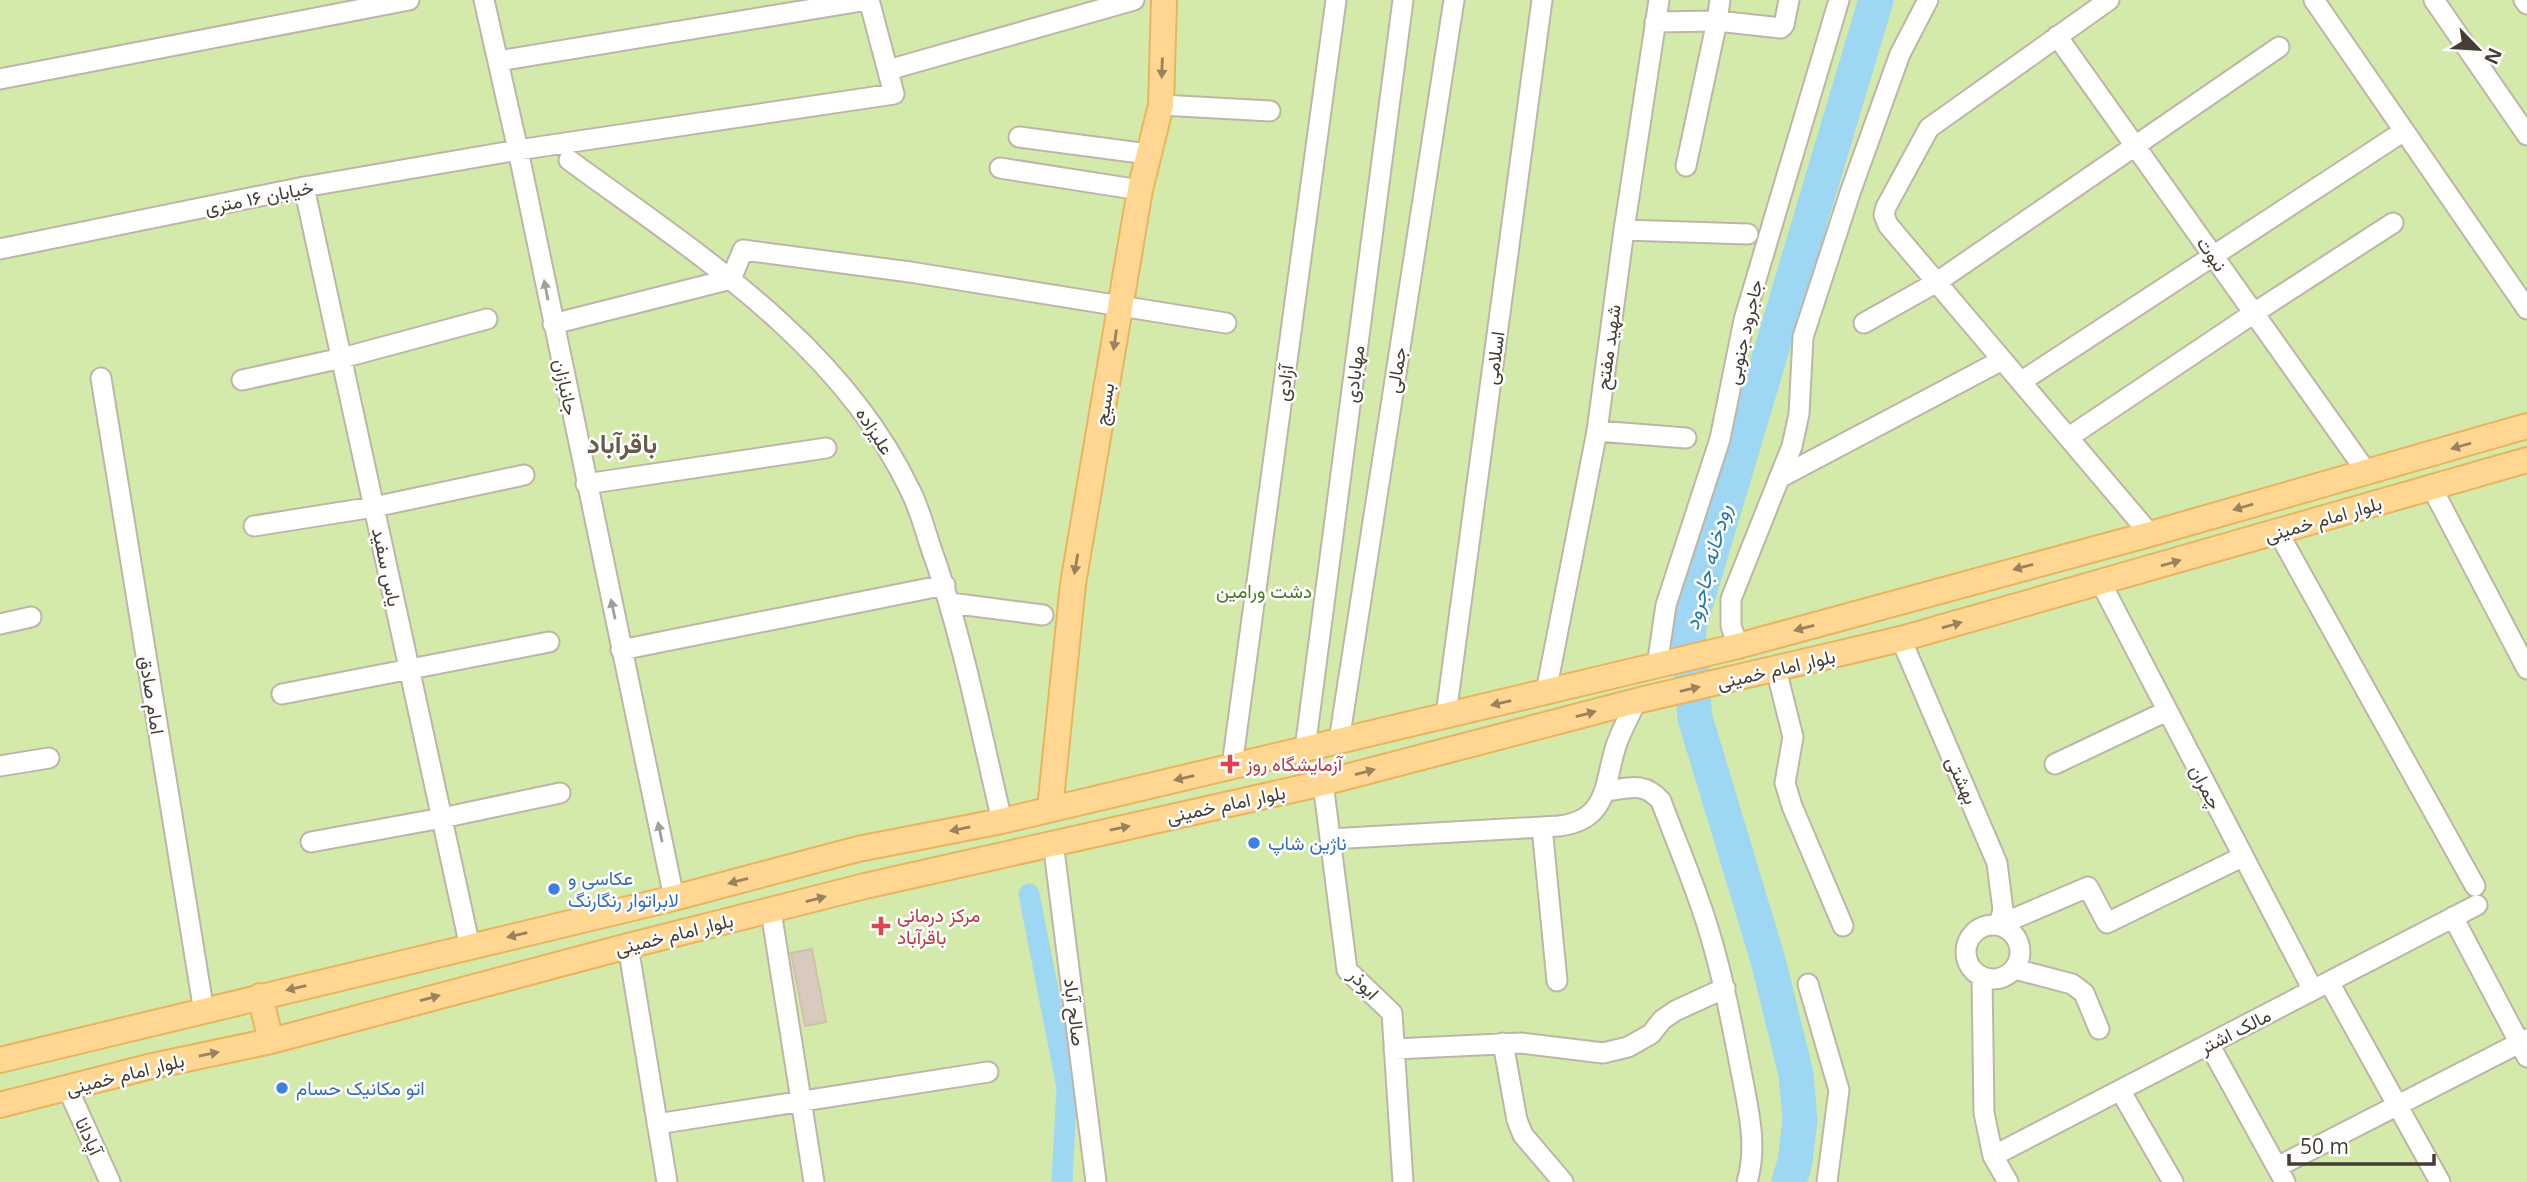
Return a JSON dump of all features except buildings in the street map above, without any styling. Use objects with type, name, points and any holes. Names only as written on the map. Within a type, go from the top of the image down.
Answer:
[{"type":"main road","name":"بسیج","points":[[1050,809],[1073,584],[1140,190],[1161,105],[1164,0]]},
{"type":"main road","name":"بلوار امام خمینی","points":[[0,1060],[674,898],[858,849],[1002,821],[1738,646],[2150,534],[2527,426]]},
{"type":"main road","points":[[2419,458],[2432,488]]},
{"type":"main road","name":"بلوار امام خمینی","points":[[0,1105],[148,1067],[271,1041],[865,886],[1323,783],[1636,701],[1901,639],[2527,460]]},
{"type":"main road","points":[[260,996],[271,1041]]},
{"type":"street","points":[[0,79],[409,0]]},
{"type":"street","name":"جانبازان","points":[[484,0],[518,150],[674,898]]},
{"type":"street","points":[[498,61],[869,0],[888,70],[1134,0]]},
{"type":"street","name":"آزادی","points":[[1232,766],[1336,0]]},
{"type":"street","name":"مهابادی","points":[[1305,749],[1403,0]]},
{"type":"street","name":"جمالی","points":[[1339,741],[1454,0]]},
{"type":"street","name":"اسلامی","points":[[1446,715],[1542,0]]},
{"type":"street","name":"شهید مفتح","points":[[1546,692],[1597,431],[1659,0]]},
{"type":"street","points":[[1686,166],[1720,0]]},
{"type":"street","points":[[1656,22],[1717,21],[1780,29],[1784,25],[1789,0]]},
{"type":"street","name":"جاجرود جنوبی","points":[[1648,668],[1720,439],[1744,320],[1839,0]]},
{"type":"street","points":[[1738,646],[1731,626],[1731,598],[1792,446],[1800,414],[1803,337],[1899,54],[1928,0]]},
{"type":"street","points":[[2109,0],[1929,128],[1884,215],[1888,225],[2150,534]]},
{"type":"street","points":[[2314,0],[2527,309]]},
{"type":"street","points":[[2434,0],[2527,135]]},
{"type":"street","points":[[2524,0],[2527,5]]},
{"type":"street","name":"نبوت","points":[[2057,36],[2366,471]]},
{"type":"street","points":[[1864,323],[1937,282],[2279,47]]},
{"type":"street","name":"خیابان ۱۶ متری","points":[[0,249],[304,187],[518,150],[894,94],[888,70]]},
{"type":"street","points":[[1161,105],[1270,111]]},
{"type":"street","points":[[2022,381],[2404,131]]},
{"type":"street","points":[[1019,137],[1148,154]]},
{"type":"street","name":"علیزاده","points":[[569,160],[731,279],[799,339],[852,396],[885,444],[911,491],[947,594],[1002,821]]},
{"type":"street","points":[[1000,168],[1140,190]]},
{"type":"street","name":"یاس سفید","points":[[304,187],[470,947]]},
{"type":"street","points":[[2068,437],[2393,223]]},
{"type":"street","points":[[1624,230],[1748,234]]},
{"type":"street","points":[[553,324],[731,279],[743,250],[910,272],[1226,323]]},
{"type":"street","points":[[242,380],[342,358],[487,319]]},
{"type":"street","points":[[1779,478],[2003,360]]},
{"type":"street","name":"امام صادق","points":[[101,378],[204,1012]]},
{"type":"street","points":[[1597,431],[1686,438]]},
{"type":"street","points":[[586,484],[826,448]]},
{"type":"street","points":[[254,526],[374,507],[524,475]]},
{"type":"street","points":[[2432,488],[2527,669]]},
{"type":"street","name":"مالک اشتر","points":[[1993,1156],[2453,917],[2476,896],[2278,532]]},
{"type":"street","name":"چمران","points":[[2101,583],[2242,858],[2398,1106],[2440,1182]]},
{"type":"street","points":[[621,650],[947,594],[1043,615]]},
{"type":"street","points":[[0,624],[31,617]]},
{"type":"street","name":"بهشتی","points":[[1901,639],[1997,863],[2003,910],[1999,925]]},
{"type":"street","points":[[282,694],[549,642]]},
{"type":"street","points":[[1776,668],[1793,737],[1785,783],[1792,806],[1843,926]]},
{"type":"street","points":[[1330,839],[1570,825],[1586,818],[1598,806],[1606,791],[1617,743],[1636,701]]},
{"type":"street","points":[[2055,764],[2167,710]]},
{"type":"street","points":[[0,766],[49,758]]},
{"type":"street","name":"ابوذر","points":[[1323,783],[1347,970],[1392,1013],[1403,1182]]},
{"type":"street","points":[[1606,791],[1643,787],[1654,792],[1661,801],[1708,928],[1726,988],[1752,1141],[1752,1167],[1747,1182]]},
{"type":"street","points":[[311,842],[560,793]]},
{"type":"street","points":[[1542,827],[1557,981]]},
{"type":"street","name":"صالح آباد","points":[[1053,842],[1097,1182]]},
{"type":"street","points":[[1999,925],[2014,935],[2018,942],[2019,961],[2015,969],[2000,979],[1982,977],[1969,966],[1966,948],[1969,940],[1981,927],[1999,925],[2088,887],[2107,923],[2242,858]]},
{"type":"street","points":[[771,911],[814,1182]]},
{"type":"street","points":[[2209,1044],[2281,1174],[2398,1106],[2524,1046],[2453,917]]},
{"type":"street","points":[[628,946],[667,1182]]},
{"type":"street","points":[[2015,969],[2073,984],[2084,993],[2099,1029]]},
{"type":"street","points":[[1982,977],[1984,1113],[1993,1156],[2008,1182]]},
{"type":"street","points":[[1808,984],[1839,1090],[1827,1182]]},
{"type":"street","points":[[1394,1049],[1521,1043],[1603,1053],[1628,1047],[1651,1034],[1662,1020],[1675,1011],[1726,988]]},
{"type":"street","points":[[1503,1043],[1517,1120],[1523,1135],[1563,1182]]},
{"type":"street","points":[[657,1124],[988,1072]]},
{"type":"street","name":"آپادانا","points":[[68,1089],[110,1182]]},
{"type":"street","points":[[2120,1090],[2173,1182]]},
{"type":"green space","name":"دشت ورامین","points":[[0,0],[2527,0],[2527,1182],[0,1182]]},
{"type":"waterway","name":"رودخانه جاجرود","points":[[1789,1182],[1795,1162],[1800,1120],[1796,1074],[1768,960],[1695,718],[1688,630],[1876,0]]},
{"type":"waterway","points":[[1029,894],[1067,1087],[1062,1182]]},
{"type":"place","name":"آزمایشگاه روز","points":[[1230,764]]},
{"type":"place","name":"ناژین شاپ","points":[[1254,843]]},
{"type":"place","name":"عکاسی و لابراتوار رنگارنگ","points":[[554,889]]},
{"type":"place","name":"مرکز درمانی باقرآباد","points":[[881,926]]},
{"type":"place","name":"اتو مکانیک حسام","points":[[282,1088]]},
{"type":"district","name":"باقرآباد","points":[[622,444]]}]
